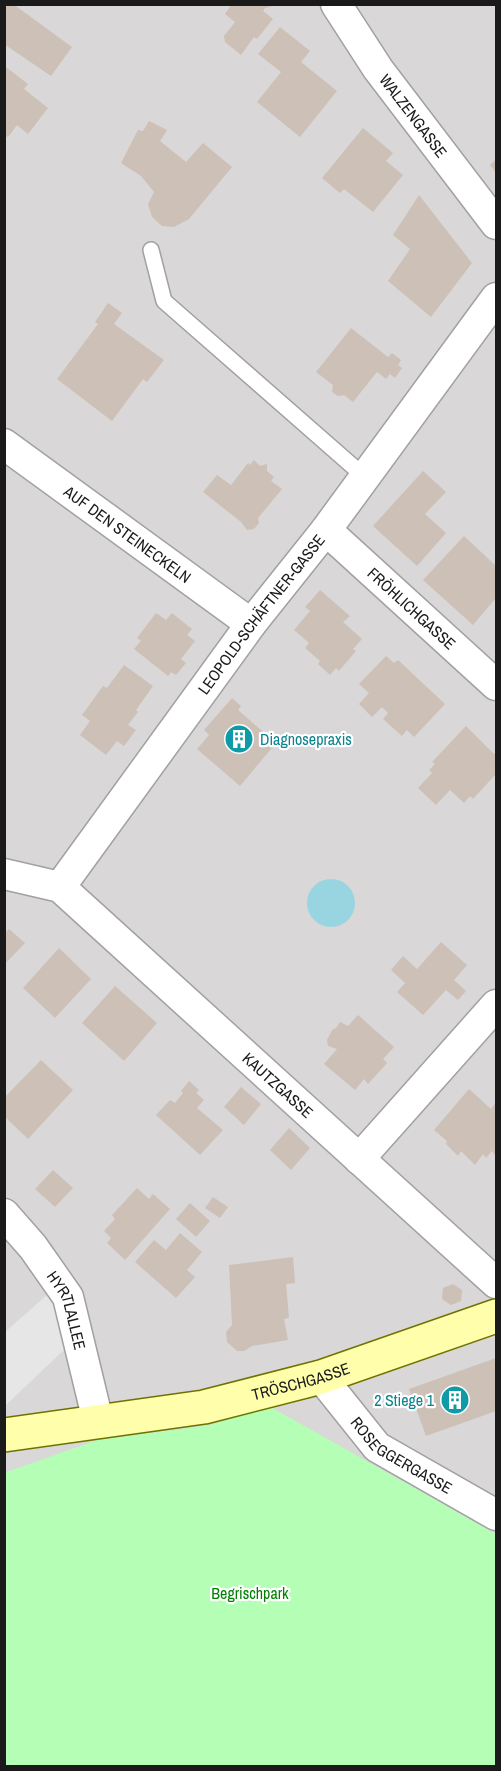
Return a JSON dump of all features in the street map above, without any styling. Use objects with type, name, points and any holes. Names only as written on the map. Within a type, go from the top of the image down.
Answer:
[{"type":"street","name":"WALZENGASSE","points":[[336,4],[378,69],[496,225]]},
{"type":"street","name":"LEOPOLD-SCHÄFTNER-GASSE","points":[[60,887],[251,624],[326,530],[496,298]]},
{"type":"street","name":"AUF DEN STEINECKELN","points":[[4,444],[251,624]]},
{"type":"street","name":"FRÖHLICHGASSE","points":[[326,530],[496,685]]},
{"type":"street","points":[[4,874],[60,887]]},
{"type":"street","name":"KAUTZGASSE","points":[[60,887],[496,1283]]},
{"type":"street","points":[[359,1160],[496,1005]]},
{"type":"street","name":"HYRTLALLEE","points":[[4,1214],[33,1247],[68,1297],[98,1421]]},
{"type":"street","name":"TRÖSCHGASSE","points":[[4,1434],[204,1407],[321,1377],[496,1316]]},
{"type":"street","name":"ROSEGGERGASSE","points":[[321,1377],[376,1446],[496,1515]]},
{"type":"lane","points":[[151,250],[164,301],[365,477]]},
{"type":"shaded area","points":[[5,5],[496,5],[496,1766],[5,1766]]},
{"type":"shaded area","points":[[49,1293],[56,1308],[66,1348],[5,1406],[4,1333]]},
{"type":"green space","name":"Begrischpark","points":[[269,1406],[496,1534],[496,1766],[5,1766],[4,1473],[97,1440],[210,1425]]},
{"type":"water","points":[[326,879],[336,879],[351,889],[355,903],[354,912],[345,923],[336,927],[326,927],[311,917],[307,908],[307,898],[317,883]]},
{"type":"building","points":[[8,4],[13,4],[72,47],[51,76],[4,44],[4,9]]},
{"type":"building","points":[[232,4],[272,4],[263,11],[273,19],[257,39],[254,37],[241,55],[225,42],[224,36],[235,22],[225,14]]},
{"type":"building","points":[[280,27],[310,51],[301,62],[337,91],[300,137],[257,102],[281,72],[258,54]]},
{"type":"building","points":[[6,67],[28,84],[24,89],[48,108],[28,134],[17,125],[8,137],[4,135]]},
{"type":"building","points":[[149,121],[167,130],[160,141],[186,162],[203,143],[232,167],[189,219],[174,227],[162,226],[152,217],[148,204],[154,192],[141,176],[121,163],[138,130],[143,131]]},
{"type":"building","points":[[363,128],[393,153],[386,161],[403,175],[373,212],[344,189],[340,193],[322,178]]},
{"type":"building","points":[[496,159],[496,173],[490,165]]},
{"type":"building","points":[[419,195],[472,263],[431,317],[388,281],[410,249],[393,235]]},
{"type":"building","points":[[108,303],[122,313],[114,324],[164,360],[147,382],[143,379],[112,421],[57,379],[98,324],[95,322]]},
{"type":"building","points":[[351,328],[388,357],[392,353],[401,360],[398,365],[402,368],[395,378],[390,374],[386,379],[377,372],[353,402],[344,395],[338,396],[332,392],[333,385],[316,372]]},
{"type":"building","points":[[254,460],[260,466],[267,464],[267,471],[274,477],[271,481],[282,489],[258,518],[259,523],[254,529],[247,530],[241,522],[203,492],[217,475],[231,485],[248,463],[250,465]]},
{"type":"building","points":[[423,471],[446,492],[425,514],[446,533],[417,566],[373,526]]},
{"type":"building","points":[[464,536],[496,566],[496,598],[473,625],[423,580]]},
{"type":"building","points":[[320,590],[350,616],[343,622],[362,639],[353,649],[356,651],[339,671],[336,668],[330,675],[318,664],[320,661],[305,648],[309,643],[294,630],[310,611],[305,607]]},
{"type":"building","points":[[156,613],[166,620],[172,613],[192,629],[187,635],[195,641],[181,659],[186,663],[176,675],[171,672],[168,676],[134,649],[141,641],[137,638]]},
{"type":"building","points":[[386,656],[394,663],[398,660],[445,704],[414,737],[407,730],[402,736],[383,719],[388,713],[382,707],[372,717],[359,704],[369,693],[359,684]]},
{"type":"building","points":[[124,665],[153,686],[128,725],[136,730],[124,746],[117,741],[106,755],[80,735],[90,721],[82,715],[103,686],[107,688]]},
{"type":"building","name":"Diagnosepraxis","points":[[232,698],[241,706],[238,710],[276,743],[240,786],[197,749],[209,735],[204,730]]},
{"type":"building","points":[[466,726],[494,754],[496,751],[496,774],[473,799],[470,796],[464,803],[450,790],[436,805],[418,788],[432,773],[429,770],[435,764],[432,762]]},
{"type":"building","points":[[9,929],[25,943],[4,965],[4,934]]},
{"type":"building","points":[[441,942],[467,965],[454,980],[466,991],[458,1000],[446,990],[423,1015],[397,992],[405,983],[391,970],[403,956],[417,969]]},
{"type":"building","points":[[59,948],[91,979],[55,1018],[23,988]]},
{"type":"building","points":[[115,986],[157,1023],[124,1061],[82,1023]]},
{"type":"building","points":[[358,1015],[394,1047],[383,1059],[387,1063],[368,1084],[364,1079],[355,1090],[324,1064],[337,1049],[328,1046],[327,1040],[332,1030],[340,1022],[348,1026]]},
{"type":"building","points":[[41,1060],[73,1090],[28,1139],[4,1116],[4,1098]]},
{"type":"building","points":[[189,1081],[199,1090],[196,1093],[204,1100],[197,1108],[223,1130],[200,1155],[156,1115],[170,1100],[175,1103]]},
{"type":"building","points":[[241,1087],[261,1104],[244,1125],[224,1107]]},
{"type":"building","points":[[469,1089],[491,1109],[496,1102],[496,1157],[492,1151],[486,1158],[483,1154],[475,1165],[461,1151],[458,1156],[446,1144],[447,1141],[434,1130]]},
{"type":"building","points":[[289,1128],[310,1148],[291,1170],[270,1150]]},
{"type":"building","points":[[53,1170],[73,1188],[55,1207],[35,1189]]},
{"type":"building","points":[[137,1188],[149,1199],[153,1194],[170,1209],[125,1260],[107,1243],[111,1238],[104,1231],[115,1219],[112,1215]]},
{"type":"building","points":[[213,1197],[228,1207],[220,1218],[205,1208]]},
{"type":"building","points":[[190,1203],[210,1221],[196,1237],[176,1219]]},
{"type":"building","points":[[180,1233],[202,1252],[187,1270],[195,1277],[176,1298],[135,1262],[154,1240],[166,1250]]},
{"type":"building","points":[[293,1257],[295,1283],[286,1284],[289,1318],[284,1319],[288,1340],[237,1351],[227,1342],[226,1332],[232,1325],[229,1265]]},
{"type":"building","points":[[453,1284],[462,1290],[461,1301],[451,1305],[442,1299],[443,1288]]},
{"type":"building","name":"2 Stiege 1","points":[[496,1358],[496,1411],[426,1436],[409,1389]]},
{"type":"place","name":"Diagnosepraxis","points":[[239,739]]},
{"type":"place","name":"2 Stiege 1","points":[[455,1400]]}]
